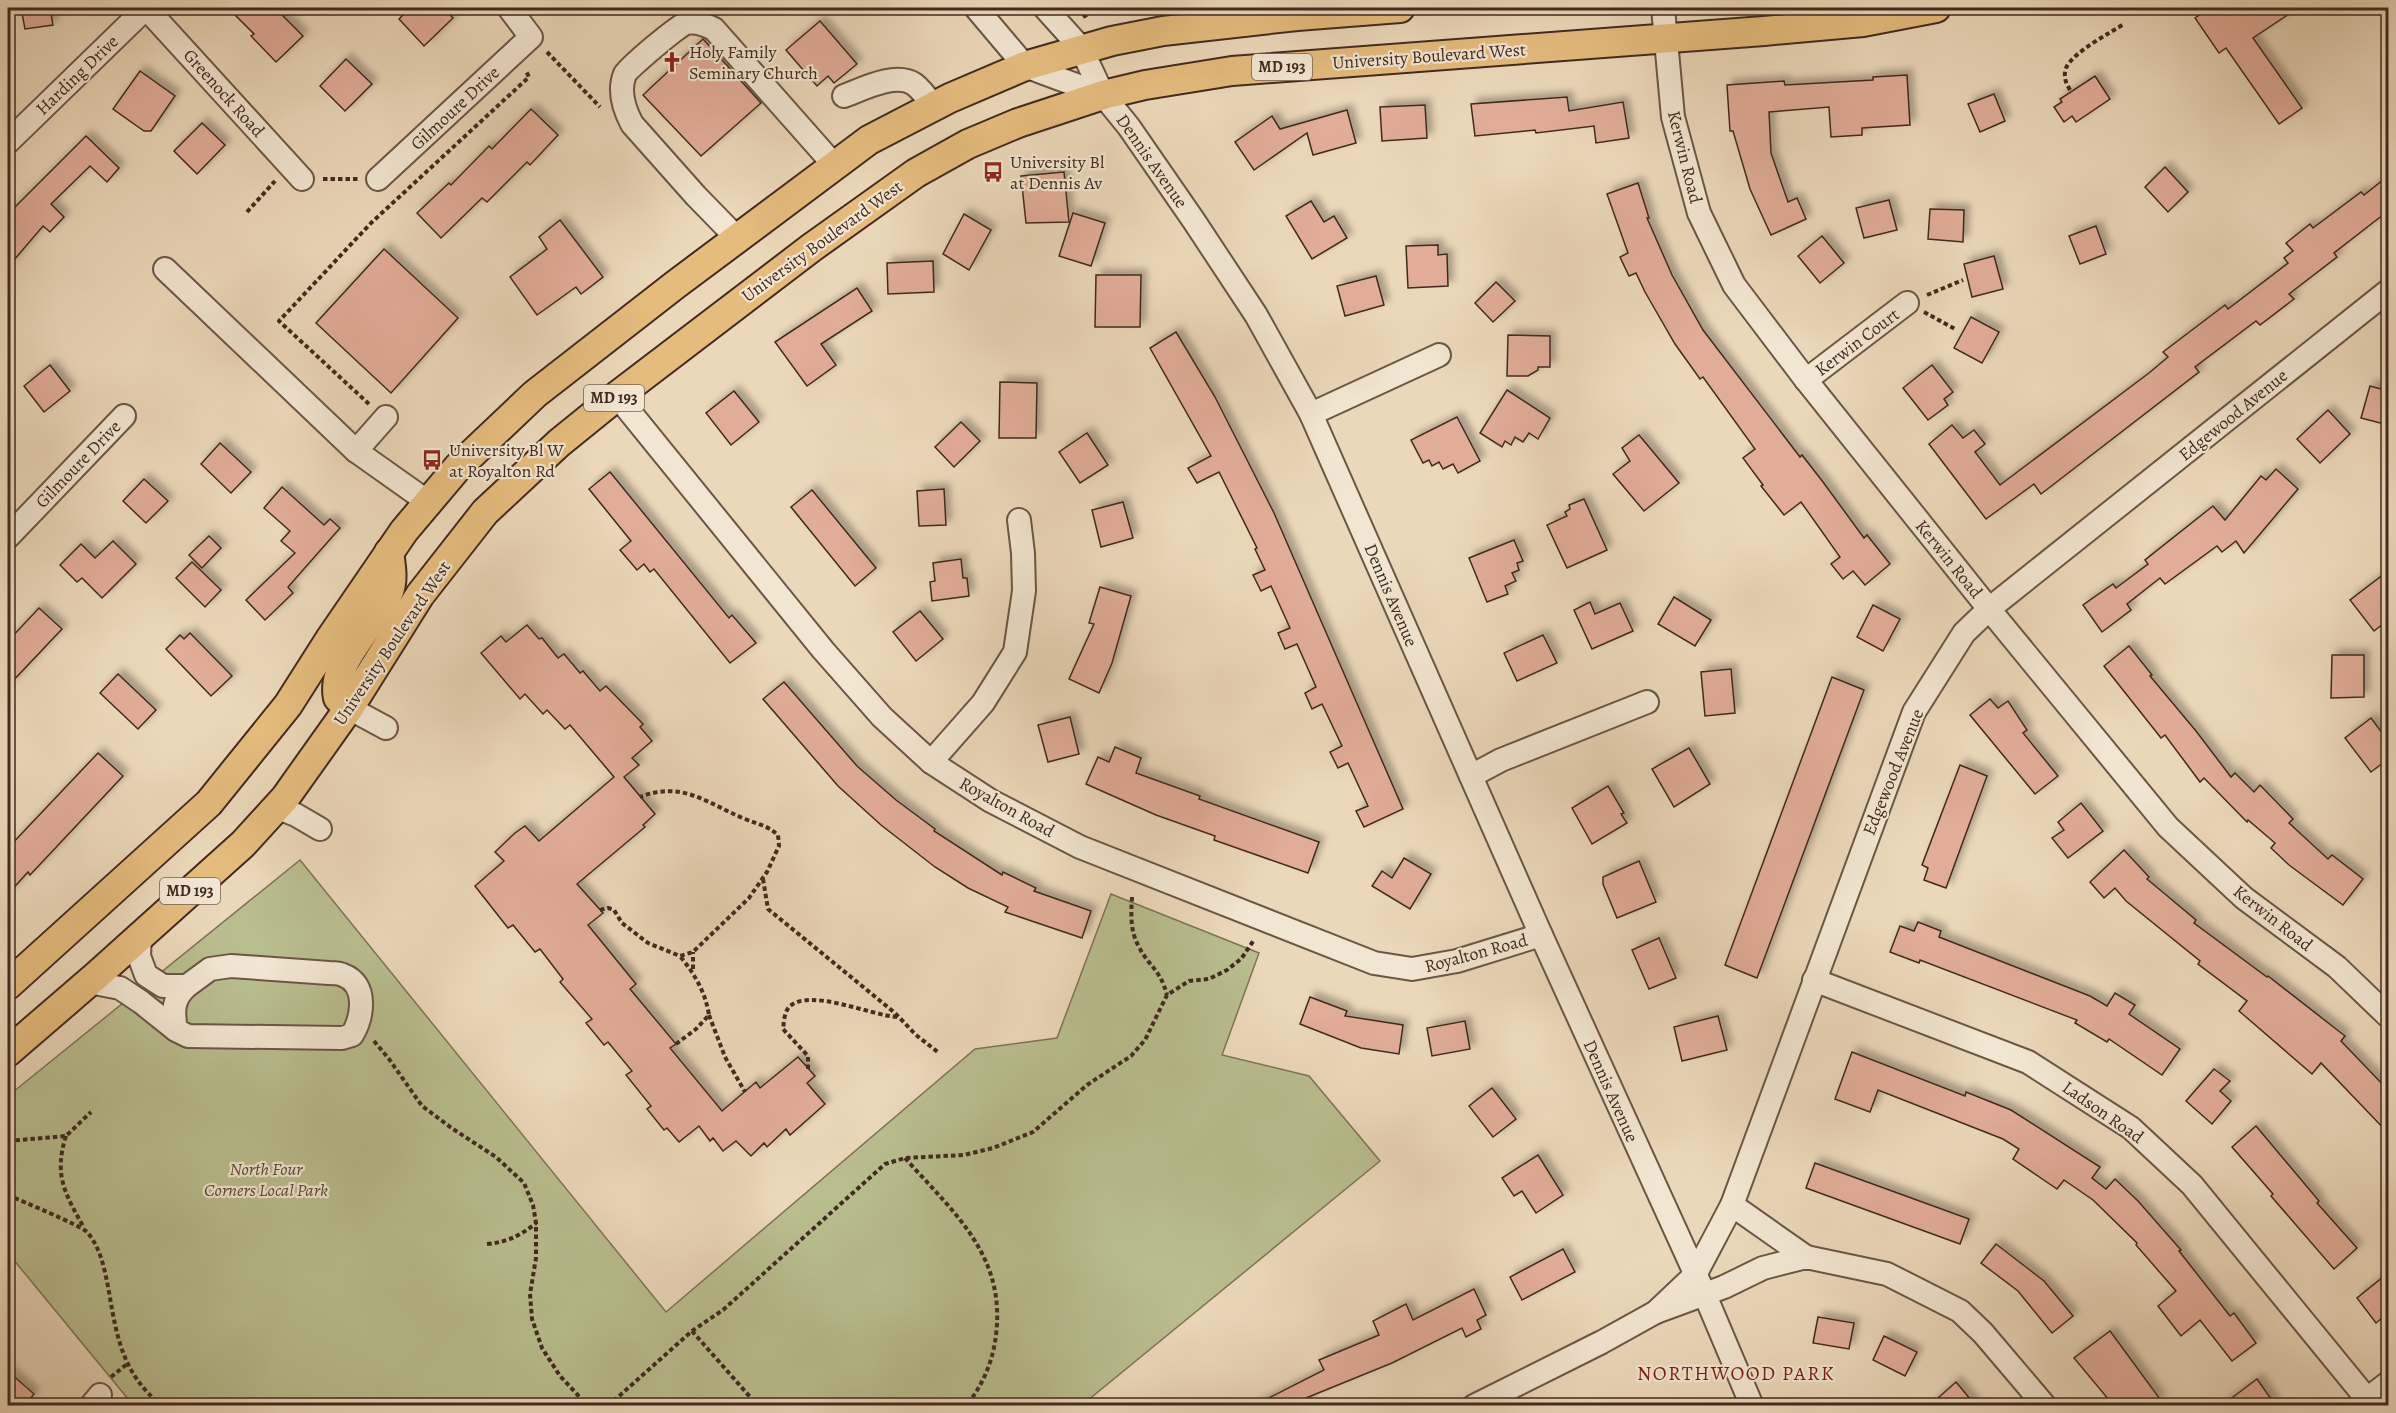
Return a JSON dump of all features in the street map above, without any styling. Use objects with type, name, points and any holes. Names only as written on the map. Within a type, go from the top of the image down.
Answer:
[{"type":"main road","name":"MD 193","points":[[8,985],[209,803],[288,705],[389,552],[458,466],[536,394],[737,238],[869,140],[933,106],[1025,66],[1081,48],[1163,31],[1214,16],[1400,8]]},
{"type":"main road","name":"University Boulevard West","points":[[8,1052],[243,844],[276,807],[349,708],[420,595],[485,512],[559,443],[616,396],[811,248],[916,173],[968,144],[1018,123],[1103,95],[1144,85],[1232,71],[1863,22],[1936,8]]},
{"type":"main road","points":[[349,708],[338,698],[337,681],[347,658],[388,594],[392,576],[389,552]]},
{"type":"street","name":"Harding Drive","points":[[8,142],[146,8]]},
{"type":"street","name":"Greenock Road","points":[[146,8],[295,172]]},
{"type":"street","points":[[509,8],[525,43]]},
{"type":"street","name":"Dennis Avenue","points":[[976,8],[1025,66],[1103,95]]},
{"type":"street","name":"Dennis Avenue","points":[[1045,8],[1081,48],[1103,95],[1142,146],[1256,315],[1311,414],[1541,935],[1705,1295],[1752,1406]]},
{"type":"street","name":"Kerwin Road","points":[[1663,8],[1673,117],[1699,213],[1734,285],[1806,380],[1989,609],[2168,827],[2244,898],[2337,966],[2388,1017]]},
{"type":"street","points":[[737,238],[632,124],[625,111],[622,94],[625,73],[675,29],[685,22],[699,23],[714,28],[834,166]]},
{"type":"street","name":"Gilmoure Drive","points":[[378,179],[525,43]]},
{"type":"street","points":[[844,96],[874,84],[905,80],[915,85],[933,106]]},
{"type":"street","points":[[165,269],[356,451],[428,502]]},
{"type":"street","name":"Edgewood Avenue","points":[[1656,1312],[1695,1275],[1732,1205],[1914,712],[1964,633],[1989,609],[2388,291]]},
{"type":"street","name":"Kerwin Court","points":[[1806,380],[1907,303]]},
{"type":"street","points":[[1311,414],[1439,355]]},
{"type":"street","name":"Royalton Road","points":[[616,396],[823,650],[882,717],[931,762],[991,801],[1080,847],[1374,963],[1412,969],[1457,961],[1541,935]]},
{"type":"street","points":[[356,451],[381,414]]},
{"type":"street","name":"Gilmoure Drive","points":[[8,537],[124,417]]},
{"type":"street","points":[[931,762],[983,703],[1015,652],[1024,591],[1019,520]]},
{"type":"street","points":[[1471,776],[1501,760],[1647,702]]},
{"type":"street","points":[[349,708],[386,728]]},
{"type":"street","points":[[276,807],[296,815],[320,830]]},
{"type":"street","points":[[140,936],[139,956],[146,975],[163,986],[187,986]]},
{"type":"street","points":[[89,982],[120,988],[176,1030],[188,1036],[342,1038],[352,1035],[361,1016],[359,989],[344,975],[231,966],[210,969],[177,994],[173,1012],[176,1030]]},
{"type":"street","name":"Ladson Road","points":[[1814,980],[2028,1062],[2131,1128],[2192,1185],[2363,1402]]},
{"type":"street","points":[[1732,1205],[1806,1257],[1887,1274],[1960,1311],[1983,1333],[2045,1406]]},
{"type":"street","name":"Edgewood Avenue","points":[[1474,1406],[1602,1342],[1656,1312],[1705,1295],[1763,1268],[1806,1257]]},
{"type":"street","points":[[2363,1402],[2388,1383]]},
{"type":"path","points":[[2070,90],[2064,80],[2067,67],[2076,56],[2124,24]]},
{"type":"path","points":[[525,43],[593,99]]},
{"type":"path","points":[[381,414],[279,321],[371,223],[529,77],[525,43]]},
{"type":"path","points":[[247,212],[295,172],[378,179]]},
{"type":"path","points":[[1907,303],[1963,280]]},
{"type":"path","points":[[1907,303],[1955,329]]},
{"type":"path","points":[[640,797],[652,792],[677,791],[697,796],[744,819],[770,828],[778,835],[779,846],[749,898],[693,952],[681,956]]},
{"type":"path","points":[[762,877],[768,909],[939,1053]]},
{"type":"path","points":[[1132,897],[1131,924],[1140,948],[1163,979],[1167,996]]},
{"type":"path","points":[[600,910],[608,908],[614,910],[622,923],[648,943],[681,956],[693,970],[706,998],[709,1015],[725,1057],[745,1092]]},
{"type":"path","points":[[608,1406],[692,1332],[723,1310],[885,1164],[905,1158],[964,1155],[993,1148],[1033,1132],[1087,1085],[1131,1056],[1145,1041],[1167,996],[1189,981],[1209,979],[1218,975],[1241,959],[1252,944],[1262,919]]},
{"type":"path","points":[[693,952],[693,970]]},
{"type":"path","points":[[808,1069],[810,1064],[808,1056],[783,1029],[789,1007],[802,1001],[823,1001],[870,1013],[898,1017]]},
{"type":"path","points":[[676,1044],[696,1029],[709,1015]]},
{"type":"path","points":[[392,1063],[422,1106],[496,1157],[524,1183],[536,1222],[537,1258],[530,1294],[532,1319],[542,1348],[560,1376],[588,1406]]},
{"type":"path","points":[[91,1112],[66,1136],[61,1159],[61,1182],[101,1258],[115,1327],[127,1364],[143,1388],[162,1406]]},
{"type":"path","points":[[8,1141],[66,1136]]},
{"type":"path","points":[[905,1158],[960,1220],[977,1243],[993,1278],[998,1316],[993,1353],[984,1378],[966,1406]]},
{"type":"path","points":[[8,1195],[85,1230]]},
{"type":"path","points":[[487,1244],[503,1242],[521,1235],[536,1222]]},
{"type":"path","points":[[692,1332],[758,1406]]},
{"type":"green space","name":"North Four Corners Local Park","points":[[300,860],[666,1312],[975,1049],[1057,1038],[1111,894],[1259,953],[1222,1055],[1309,1076],[1380,1161],[1082,1405],[133,1405],[8,1253],[8,1096]]},
{"type":"building","points":[[21,8],[50,8],[53,25],[25,29]]},
{"type":"building","points":[[228,8],[275,8],[303,36],[276,62],[251,36],[254,34]]},
{"type":"building","points":[[410,8],[444,8],[453,18],[424,46],[399,19]]},
{"type":"building","points":[[2210,8],[2298,8],[2253,38],[2302,108],[2279,124],[2226,48],[2219,53],[2195,18]]},
{"type":"building","points":[[820,21],[857,64],[834,83],[828,76],[817,86],[786,50]]},
{"type":"building","points":[[703,39],[761,103],[701,156],[643,95]]},
{"type":"building","points":[[346,59],[372,84],[345,111],[320,86]]},
{"type":"building","points":[[140,71],[175,96],[151,131],[144,131],[113,109]]},
{"type":"building","points":[[1907,75],[1910,125],[1862,128],[1862,135],[1831,137],[1829,107],[1769,112],[1771,153],[1788,202],[1797,198],[1806,219],[1771,235],[1750,189],[1733,131],[1730,131],[1727,85],[1784,81],[1785,85],[1873,80],[1873,77]]},
{"type":"building","points":[[2095,76],[2110,99],[2076,122],[2072,116],[2064,122],[2054,107],[2062,102],[2060,99]]},
{"type":"building","points":[[1994,94],[2005,121],[1980,132],[1968,104]]},
{"type":"building","points":[[1567,97],[1569,111],[1623,102],[1629,138],[1596,143],[1594,126],[1536,133],[1535,130],[1475,136],[1471,104]]},
{"type":"building","points":[[1425,105],[1427,138],[1382,141],[1380,107]]},
{"type":"building","points":[[531,109],[558,135],[530,165],[527,162],[487,202],[482,198],[441,238],[417,213],[449,183],[451,185],[489,146],[492,149]]},
{"type":"building","points":[[1347,110],[1356,143],[1313,155],[1307,133],[1254,170],[1235,142],[1272,116],[1280,129]]},
{"type":"building","points":[[202,123],[225,145],[197,174],[174,151]]},
{"type":"building","points":[[86,136],[119,168],[107,182],[90,166],[51,204],[64,217],[50,232],[43,226],[8,267],[8,214]]},
{"type":"building","points":[[2165,167],[2188,192],[2168,212],[2145,187]]},
{"type":"building","points":[[1064,172],[1069,222],[1026,223],[1021,176]]},
{"type":"building","points":[[2388,176],[2388,211],[2334,253],[2337,257],[2289,294],[2294,299],[2260,325],[2256,321],[2195,367],[2199,372],[2041,494],[2034,484],[1986,519],[1929,444],[1952,425],[1963,438],[1974,430],[1985,444],[1975,452],[2000,485],[2149,373],[2168,357],[2163,352],[2225,305],[2228,309],[2288,263],[2284,258],[2293,251],[2286,243],[2310,224],[2313,228],[2361,192],[2364,195]]},
{"type":"building","points":[[1638,183],[1649,218],[1647,218],[1672,275],[1703,330],[1800,457],[1802,455],[1823,482],[1864,538],[1867,535],[1890,564],[1865,585],[1853,571],[1843,579],[1831,564],[1840,557],[1801,502],[1784,515],[1761,486],[1763,485],[1743,458],[1755,449],[1703,377],[1700,379],[1675,344],[1636,273],[1629,276],[1620,257],[1628,253],[1607,194]]},
{"type":"building","points":[[1889,200],[1897,230],[1864,238],[1856,208]]},
{"type":"building","points":[[1311,201],[1324,222],[1334,216],[1347,238],[1312,259],[1286,216]]},
{"type":"building","points":[[1930,209],[1964,210],[1963,242],[1928,239]]},
{"type":"building","points":[[1073,213],[1105,223],[1091,266],[1059,256]]},
{"type":"building","points":[[964,214],[991,230],[969,270],[943,254]]},
{"type":"building","points":[[560,220],[603,277],[581,294],[576,287],[537,315],[510,277],[547,249],[539,237]]},
{"type":"building","points":[[2096,226],[2106,254],[2080,264],[2069,236]]},
{"type":"building","points":[[1822,236],[1844,263],[1820,283],[1798,256]]},
{"type":"building","points":[[1438,245],[1438,255],[1447,254],[1448,286],[1408,288],[1406,246]]},
{"type":"building","points":[[384,249],[458,318],[391,393],[316,323]]},
{"type":"building","points":[[1994,256],[2003,289],[1972,297],[1964,264]]},
{"type":"building","points":[[933,261],[934,292],[888,294],[887,263]]},
{"type":"building","points":[[1096,275],[1141,275],[1140,327],[1095,327]]},
{"type":"building","points":[[1376,276],[1384,305],[1345,316],[1337,286]]},
{"type":"building","points":[[1496,282],[1515,301],[1493,322],[1475,303]]},
{"type":"building","points":[[857,288],[872,311],[821,344],[836,365],[807,386],[775,342]]},
{"type":"building","points":[[1971,317],[1999,332],[1982,363],[1954,348]]},
{"type":"building","points":[[1176,332],[1215,397],[1274,513],[1403,809],[1364,827],[1356,811],[1368,806],[1348,763],[1338,768],[1330,752],[1342,746],[1322,704],[1312,709],[1305,693],[1316,687],[1297,644],[1285,649],[1278,633],[1290,628],[1271,586],[1261,591],[1253,575],[1265,570],[1255,549],[1257,548],[1219,472],[1197,483],[1188,468],[1211,456],[1150,348]]},
{"type":"building","points":[[1508,335],[1550,336],[1550,367],[1538,367],[1538,370],[1528,376],[1507,376]]},
{"type":"building","points":[[50,365],[70,391],[44,412],[24,386]]},
{"type":"building","points":[[1932,365],[1953,392],[1944,399],[1948,405],[1928,420],[1903,388]]},
{"type":"building","points":[[1000,382],[1037,383],[1036,438],[999,438]]},
{"type":"building","points":[[2370,386],[2388,391],[2388,425],[2361,418]]},
{"type":"building","points":[[1507,390],[1550,418],[1538,439],[1529,433],[1523,442],[1515,437],[1511,445],[1505,441],[1502,447],[1480,433]]},
{"type":"building","points":[[734,391],[759,422],[731,445],[706,413]]},
{"type":"building","points":[[2328,410],[2350,434],[2320,463],[2297,439]]},
{"type":"building","points":[[1457,417],[1480,461],[1458,473],[1453,464],[1443,469],[1439,462],[1432,466],[1429,460],[1423,463],[1411,440]]},
{"type":"building","points":[[961,422],[980,441],[954,467],[935,447]]},
{"type":"building","points":[[1087,433],[1108,465],[1080,483],[1059,452]]},
{"type":"building","points":[[1639,435],[1679,483],[1644,511],[1613,474],[1630,461],[1622,448]]},
{"type":"building","points":[[220,443],[251,472],[231,493],[201,464]]},
{"type":"building","points":[[2276,469],[2298,489],[2244,553],[2236,541],[2222,552],[2217,546],[2165,584],[2160,578],[2127,604],[2131,610],[2102,632],[2083,605],[2113,584],[2116,588],[2148,564],[2145,560],[2213,506],[2225,520],[2261,476],[2266,480]]},
{"type":"building","points":[[610,472],[729,618],[732,615],[756,643],[730,663],[654,569],[650,572],[644,564],[637,570],[620,550],[631,541],[589,489]]},
{"type":"building","points":[[144,479],[168,501],[146,523],[123,501]]},
{"type":"building","points":[[282,487],[324,525],[330,519],[340,528],[288,587],[293,593],[265,620],[246,600],[295,553],[281,541],[290,531],[264,508]]},
{"type":"building","points":[[944,489],[946,525],[919,526],[917,491]]},
{"type":"building","points":[[812,490],[876,568],[855,586],[791,507]]},
{"type":"building","points":[[1584,499],[1607,550],[1567,568],[1547,525],[1567,516],[1565,512],[1570,509],[1569,505]]},
{"type":"building","points":[[1123,502],[1133,538],[1101,547],[1092,510]]},
{"type":"building","points":[[209,536],[221,548],[202,568],[189,555]]},
{"type":"building","points":[[1514,540],[1523,561],[1517,563],[1519,570],[1512,573],[1516,581],[1505,586],[1508,594],[1487,602],[1469,558]]},
{"type":"building","points":[[113,541],[136,564],[102,598],[82,578],[77,582],[60,565],[81,544],[95,558]]},
{"type":"building","points":[[961,559],[963,578],[967,578],[969,596],[932,601],[930,582],[935,581],[933,563]]},
{"type":"building","points":[[192,562],[221,590],[205,607],[176,578]]},
{"type":"building","points":[[2388,571],[2388,620],[2374,631],[2350,600]]},
{"type":"building","points":[[1100,587],[1131,596],[1112,663],[1099,693],[1069,679],[1094,624],[1089,623]]},
{"type":"building","points":[[1674,597],[1711,620],[1695,646],[1658,624]]},
{"type":"building","points":[[1590,602],[1595,614],[1620,603],[1633,631],[1592,649],[1574,610]]},
{"type":"building","points":[[1873,605],[1900,619],[1883,651],[1857,637]]},
{"type":"building","points":[[39,608],[62,629],[8,686],[8,641]]},
{"type":"building","points":[[920,611],[943,639],[916,661],[893,632]]},
{"type":"building","points":[[527,625],[539,639],[542,638],[558,658],[564,654],[600,691],[606,686],[643,724],[640,727],[652,741],[632,758],[639,765],[624,777],[655,814],[643,825],[645,827],[577,884],[603,913],[588,925],[636,984],[630,989],[676,1044],[670,1048],[722,1111],[756,1082],[760,1088],[798,1057],[815,1076],[807,1083],[825,1104],[790,1135],[786,1129],[767,1147],[764,1143],[751,1156],[736,1141],[723,1151],[713,1138],[710,1141],[699,1126],[679,1142],[667,1128],[664,1130],[647,1109],[651,1106],[626,1075],[632,1071],[608,1042],[604,1045],[586,1023],[592,1019],[560,982],[563,979],[540,949],[535,952],[513,925],[508,928],[475,886],[504,861],[495,852],[515,833],[525,826],[539,841],[614,777],[570,725],[565,729],[547,710],[543,714],[525,694],[520,699],[481,653],[501,636],[506,642]]},
{"type":"building","points":[[190,633],[232,676],[211,696],[166,649],[180,635],[184,639]]},
{"type":"building","points":[[1543,635],[1557,663],[1517,681],[1504,653]]},
{"type":"building","points":[[2129,646],[2152,675],[2150,676],[2231,777],[2235,773],[2254,792],[2260,785],[2293,819],[2289,823],[2328,859],[2332,855],[2363,879],[2343,905],[2289,865],[2271,848],[2275,843],[2248,820],[2247,822],[2204,778],[2200,782],[2165,735],[2161,738],[2104,666]]},
{"type":"building","points":[[2332,655],[2364,655],[2364,697],[2331,698]]},
{"type":"building","points":[[1731,669],[1735,713],[1705,716],[1701,672]]},
{"type":"building","points":[[118,674],[156,710],[138,729],[100,693]]},
{"type":"building","points":[[1832,677],[1864,690],[1757,978],[1725,965]]},
{"type":"building","points":[[784,682],[857,766],[896,800],[935,829],[934,831],[1002,875],[1003,872],[1036,888],[1034,891],[1091,911],[1082,938],[1005,912],[1008,907],[968,888],[935,867],[881,825],[838,786],[763,699]]},
{"type":"building","points":[[1990,699],[1998,708],[2008,701],[2027,730],[2023,733],[2058,776],[2035,794],[1970,715]]},
{"type":"building","points":[[1070,717],[1079,754],[1048,762],[1038,725]]},
{"type":"building","points":[[2371,718],[2388,741],[2388,759],[2371,772],[2345,738]]},
{"type":"building","points":[[1115,747],[1141,758],[1136,773],[1200,796],[1199,799],[1319,842],[1308,873],[1214,840],[1215,836],[1156,815],[1086,784],[1098,757],[1109,762]]},
{"type":"building","points":[[1689,748],[1710,784],[1674,807],[1652,769]]},
{"type":"building","points":[[98,753],[123,776],[30,875],[28,872],[8,894],[8,848]]},
{"type":"building","points":[[1960,765],[1987,776],[1946,888],[1924,880],[1928,868],[1922,865]]},
{"type":"building","points":[[1608,786],[1624,813],[1621,814],[1627,823],[1592,844],[1572,808]]},
{"type":"building","points":[[2081,803],[2103,831],[2068,858],[2052,838],[2064,830],[2058,822]]},
{"type":"building","points":[[2124,850],[2149,877],[2147,879],[2196,920],[2194,923],[2268,976],[2345,1036],[2341,1041],[2388,1090],[2388,1133],[2321,1063],[2312,1074],[2239,1011],[2247,1001],[2198,964],[2200,961],[2126,901],[2115,888],[2104,898],[2090,882]]},
{"type":"building","points":[[1404,858],[1431,874],[1410,909],[1372,886],[1382,871],[1392,878]]},
{"type":"building","points":[[1639,861],[1656,902],[1617,918],[1603,884],[1603,877]]},
{"type":"building","points":[[1918,922],[1941,931],[1939,937],[2090,996],[2107,1006],[2115,993],[2135,1005],[2129,1014],[2180,1049],[2162,1075],[2109,1039],[2107,1042],[2075,1023],[2077,1020],[1920,960],[1919,963],[1890,952],[1900,926],[1914,931]]},
{"type":"building","points":[[1659,938],[1676,978],[1649,989],[1632,950]]},
{"type":"building","points":[[1310,997],[1347,1011],[1345,1016],[1403,1025],[1399,1054],[1361,1048],[1300,1024]]},
{"type":"building","points":[[1718,1016],[1727,1050],[1682,1061],[1674,1027]]},
{"type":"building","points":[[1465,1021],[1470,1049],[1432,1056],[1427,1028]]},
{"type":"building","points":[[1852,1052],[1965,1096],[1966,1092],[2011,1110],[2100,1167],[2092,1178],[2106,1189],[2115,1179],[2138,1201],[2181,1250],[2179,1251],[2230,1316],[2234,1313],[2256,1343],[2232,1361],[2200,1320],[2181,1336],[2158,1306],[2176,1291],[2136,1245],[2137,1243],[2093,1200],[2064,1180],[2057,1189],[2013,1159],[2019,1149],[2003,1139],[1878,1090],[1870,1112],[1835,1099]]},
{"type":"building","points":[[2214,1069],[2230,1081],[2220,1091],[2231,1101],[2212,1124],[2186,1101]]},
{"type":"building","points":[[1492,1088],[1516,1119],[1493,1137],[1469,1106]]},
{"type":"building","points":[[2256,1126],[2319,1201],[2317,1203],[2357,1248],[2334,1269],[2232,1147]]},
{"type":"building","points":[[1538,1155],[1563,1195],[1536,1213],[1522,1191],[1514,1196],[1502,1178]]},
{"type":"building","points":[[1815,1163],[1969,1219],[1960,1244],[1806,1188]]},
{"type":"building","points":[[1996,1244],[2044,1281],[2073,1316],[2052,1333],[2018,1291],[1981,1263]]},
{"type":"building","points":[[1563,1249],[1575,1272],[1522,1300],[1510,1277]]},
{"type":"building","points":[[2388,1273],[2388,1313],[2376,1323],[2357,1298]]},
{"type":"building","points":[[1474,1289],[1486,1315],[1477,1320],[1481,1329],[1466,1337],[1462,1328],[1392,1363],[1306,1398],[1310,1406],[1253,1406],[1324,1370],[1319,1360],[1379,1335],[1373,1321],[1406,1304],[1413,1320]]},
{"type":"building","points":[[1818,1317],[1854,1323],[1849,1349],[1813,1343]]},
{"type":"building","points":[[2110,1331],[2160,1399],[2151,1406],[2114,1406],[2074,1358]]},
{"type":"building","points":[[1884,1336],[1917,1352],[1905,1376],[1873,1360]]},
{"type":"building","points":[[8,1371],[34,1394],[24,1406],[8,1406]]},
{"type":"building","points":[[2257,1379],[2276,1406],[2221,1406]]},
{"type":"building","points":[[1956,1382],[1976,1406],[1929,1406]]},
{"type":"place","name":"Holy Family Seminary Church","points":[[672,62]]},
{"type":"place","name":"University Bl at Dennis Av","points":[[993,172]]},
{"type":"place","name":"University Bl W at Royalton Rd","points":[[432,460]]},
{"type":"district","name":"NORTHWOOD PARK","points":[[1736,1373]]}]
